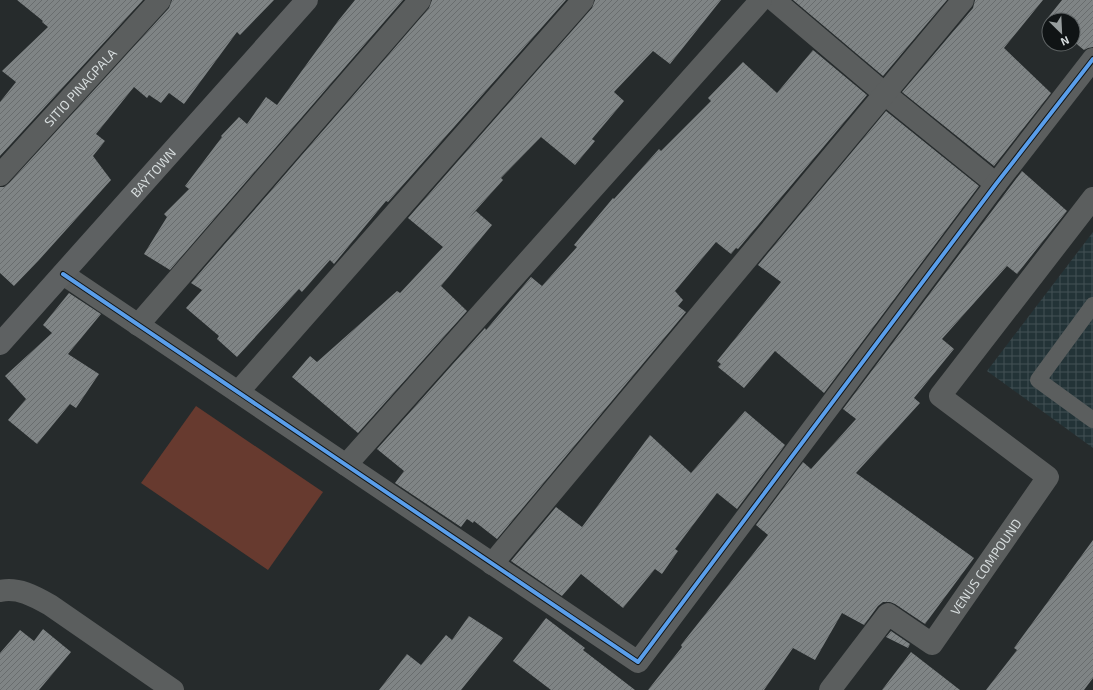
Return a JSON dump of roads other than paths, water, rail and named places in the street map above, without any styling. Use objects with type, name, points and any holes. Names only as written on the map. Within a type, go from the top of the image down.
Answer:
[{"type":"main road","name":"BAYTOWN","points":[[0,344],[307,0]]},
{"type":"street","name":"SITIO PINAGPALA","points":[[0,175],[160,0]]},
{"type":"street","points":[[138,325],[420,0]]},
{"type":"street","points":[[238,392],[583,0]]},
{"type":"street","points":[[346,465],[761,0]]},
{"type":"street","points":[[774,0],[885,94],[996,184]]},
{"type":"street","points":[[492,564],[963,0]]},
{"type":"street","points":[[63,274],[638,662],[996,184],[1093,59]]},
{"type":"street","name":"VENUS COMPOUND","points":[[830,690],[888,614],[932,644],[1048,477],[940,396],[1093,198]]},
{"type":"street","points":[[3,590],[29,593],[50,604],[82,625],[161,687]]},
{"type":"lane","points":[[1093,304],[1038,380],[1093,420]]}]
